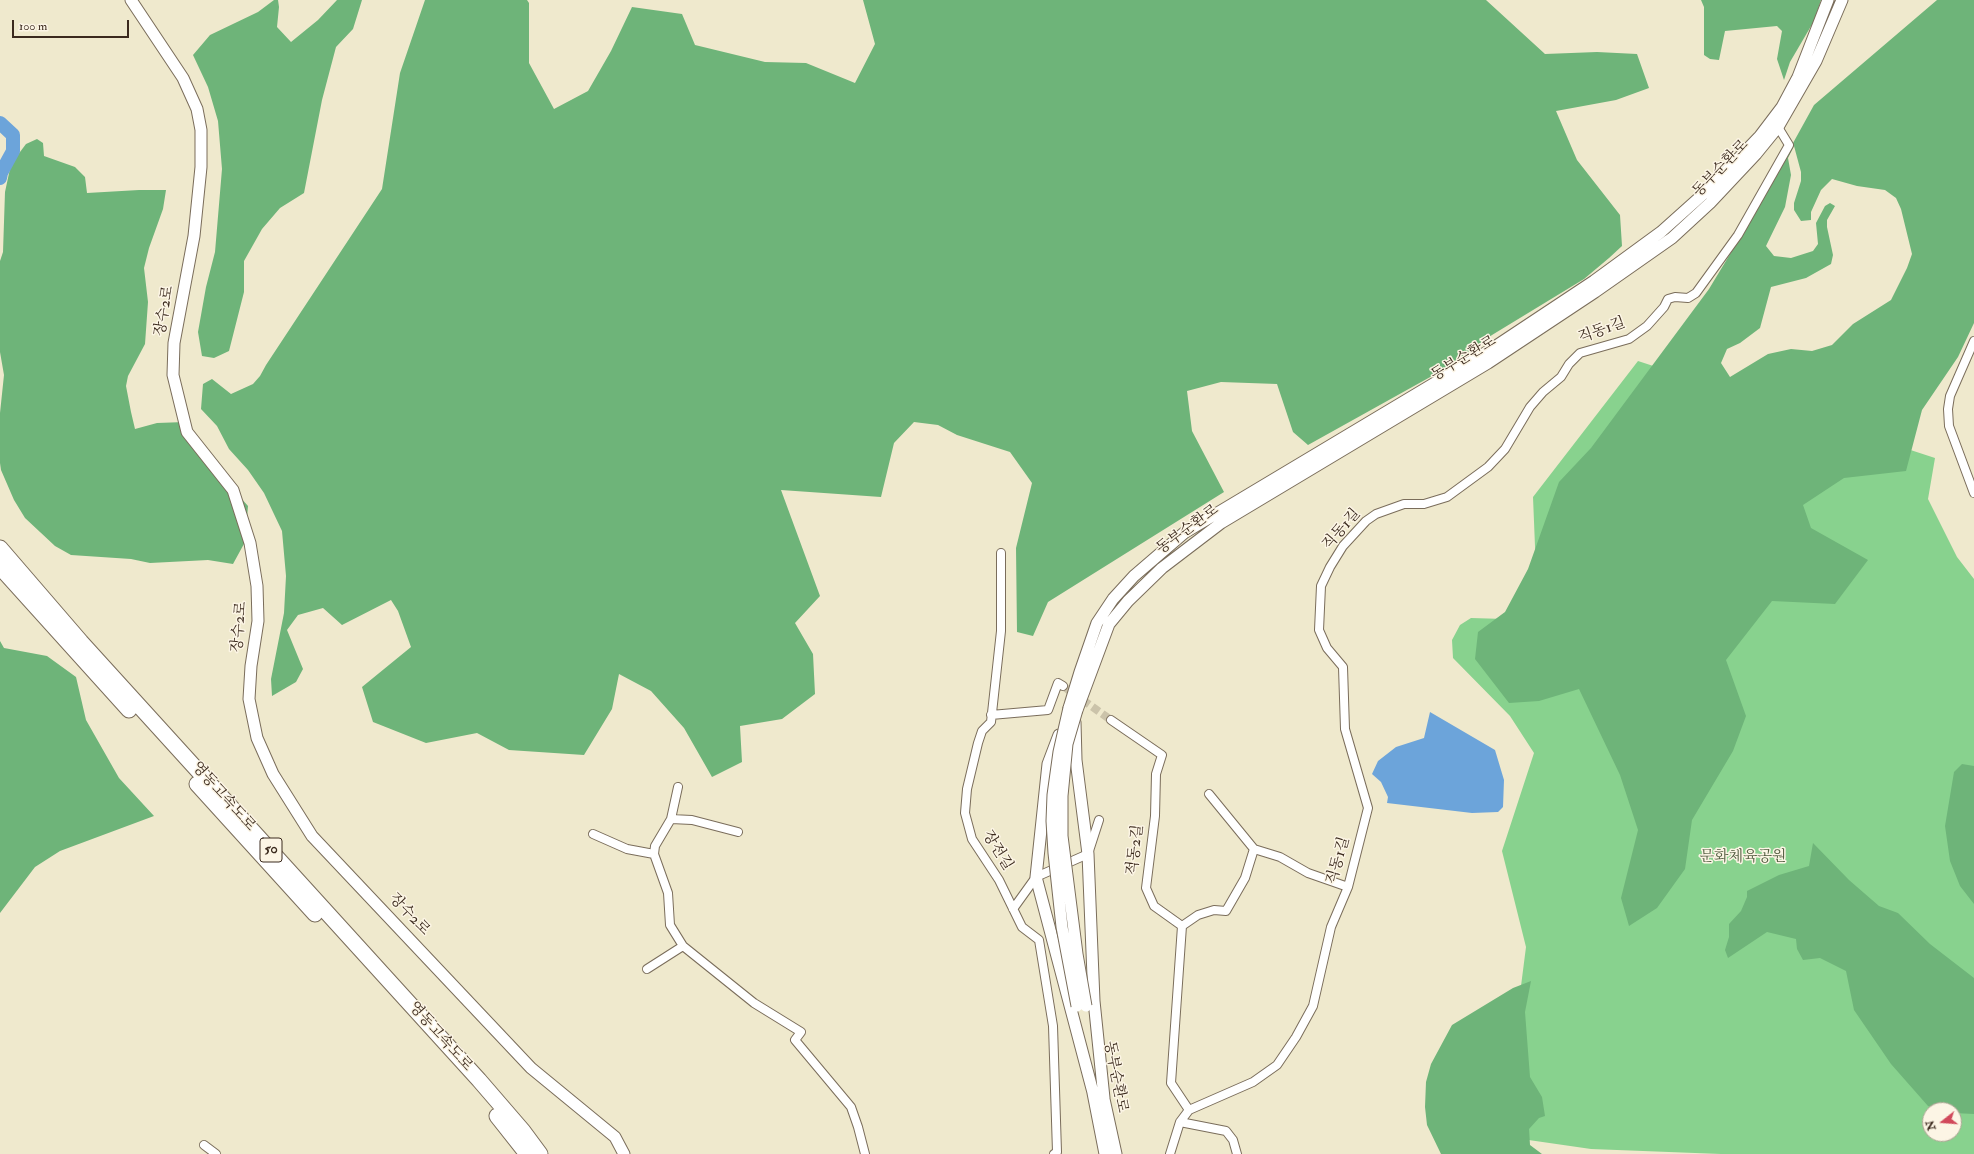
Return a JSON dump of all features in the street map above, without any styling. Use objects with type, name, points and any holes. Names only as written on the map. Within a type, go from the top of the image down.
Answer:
[{"type":"highway","name":"영동고속도로","points":[[0,548],[86,647],[479,1080],[523,1131],[540,1154]]},
{"type":"highway","name":"영동고속도로","points":[[0,567],[459,1072],[527,1154]]},
{"type":"street","name":"장수2로","points":[[131,0],[183,78],[197,108],[201,130],[202,168],[195,228],[174,343],[173,375],[187,432],[233,490],[250,543],[257,586],[258,621],[251,666],[248,699],[257,738],[273,774],[312,836],[531,1068],[615,1137],[624,1154]]},
{"type":"street","name":"동부순환로","points":[[1072,713],[1080,672],[1097,623],[1113,599],[1134,576],[1184,533],[1490,350],[1594,281],[1661,232],[1710,189],[1760,136],[1782,107],[1798,77],[1828,0]]},
{"type":"street","name":"동부순환로","points":[[1104,1153],[1099,1099],[1081,1006],[1062,926],[1052,821],[1053,795],[1059,752],[1072,713],[1109,624],[1128,601],[1162,568],[1221,523],[1488,363],[1595,292],[1666,242],[1710,203],[1756,154],[1778,127],[1816,61],[1842,0]]},
{"type":"street","name":"직동1길","points":[[1170,1154],[1180,1122],[1189,1110],[1253,1082],[1277,1065],[1296,1037],[1312,1006],[1331,927],[1348,887],[1368,808],[1345,729],[1342,667],[1327,648],[1320,630],[1321,586],[1330,567],[1343,546],[1366,521],[1376,514],[1404,504],[1424,504],[1447,497],[1488,467],[1505,449],[1530,407],[1543,392],[1561,378],[1570,364],[1580,353],[1629,340],[1647,326],[1664,307],[1668,298],[1688,298],[1696,293],[1738,235],[1789,145],[1778,127]]},
{"type":"street","points":[[1974,341],[1950,396],[1948,409],[1949,426],[1974,493]]},
{"type":"street","name":"장전길","points":[[1001,553],[1001,631],[991,715],[990,722],[982,731],[978,743],[967,789],[965,813],[972,839],[1000,880],[1022,927],[1039,940],[1053,1026],[1057,1152],[1054,1154]]},
{"type":"street","points":[[991,715],[1048,710],[1058,683],[1063,686]]},
{"type":"street","points":[[1072,713],[1076,760],[1088,854],[1099,1099]]},
{"type":"street","points":[[1072,713],[1048,764],[1036,876],[1099,1099]]},
{"type":"street","name":"적동2길","points":[[1111,720],[1162,755],[1156,774],[1154,816],[1146,888],[1154,906],[1182,926]]},
{"type":"street","points":[[678,787],[671,819],[655,846],[654,854],[668,893],[670,925],[683,946],[754,1003],[801,1032],[795,1040],[851,1107],[858,1126],[865,1154]]},
{"type":"street","points":[[1209,794],[1254,849],[1280,857],[1308,873],[1348,887]]},
{"type":"street","points":[[671,819],[692,820],[738,832]]},
{"type":"street","points":[[1013,909],[1036,876],[1088,854],[1099,820]]},
{"type":"street","points":[[593,834],[627,850],[654,854]]},
{"type":"street","points":[[1189,1110],[1172,1083],[1182,926],[1198,915],[1214,910],[1226,911],[1245,878],[1254,849]]},
{"type":"street","points":[[647,969],[683,946]]},
{"type":"street","name":"동부순환로","points":[[1099,1099],[1116,1154]]},
{"type":"street","points":[[1180,1122],[1226,1131],[1233,1140],[1237,1154]]},
{"type":"street","points":[[204,1145],[216,1154]]},
{"type":"green space","points":[[274,0],[278,0],[279,7],[277,27],[291,42],[318,20],[337,0],[362,0],[353,29],[336,47],[322,100],[304,193],[280,208],[262,229],[244,261],[244,292],[229,351],[214,358],[202,356],[198,332],[206,287],[215,252],[222,169],[218,121],[208,87],[193,55],[210,35],[258,12]]},
{"type":"green space","points":[[425,0],[527,0],[529,3],[529,63],[554,109],[588,91],[611,51],[632,7],[682,14],[695,45],[765,62],[806,63],[855,83],[875,44],[863,0],[1486,0],[1545,54],[1597,52],[1637,54],[1649,88],[1616,100],[1556,111],[1577,160],[1620,215],[1622,246],[1609,258],[1584,279],[1492,335],[1441,371],[1308,445],[1293,432],[1277,384],[1221,382],[1187,391],[1192,431],[1224,492],[1048,602],[1033,636],[1017,632],[1016,548],[1032,483],[1010,452],[957,435],[938,425],[914,422],[894,443],[881,497],[781,490],[820,596],[795,623],[813,654],[815,694],[782,719],[740,726],[742,762],[712,777],[684,728],[651,691],[619,674],[612,709],[584,755],[509,750],[477,733],[426,743],[373,722],[362,687],[411,647],[398,611],[391,600],[342,625],[323,608],[298,615],[287,630],[303,669],[296,682],[272,696],[271,679],[284,613],[286,576],[282,531],[264,493],[248,470],[229,449],[217,426],[201,409],[203,384],[212,379],[231,394],[253,384],[260,376],[382,189],[400,73]]},
{"type":"green space","points":[[1701,0],[1821,0],[1814,21],[1790,62],[1784,80],[1777,59],[1782,31],[1777,26],[1725,31],[1719,60],[1710,59],[1704,55],[1704,7]]},
{"type":"green space","points":[[1937,0],[1974,0],[1974,323],[1958,357],[1922,410],[1906,471],[1844,478],[1803,505],[1811,528],[1868,560],[1835,604],[1772,601],[1726,660],[1746,716],[1733,751],[1692,820],[1685,869],[1657,908],[1629,926],[1621,898],[1638,830],[1620,775],[1579,689],[1539,701],[1509,703],[1475,659],[1478,632],[1505,612],[1528,569],[1559,482],[1591,448],[1709,289],[1750,221],[1814,105]],"holes":[[[1794,146],[1801,172],[1801,181],[1794,203],[1794,210],[1801,221],[1811,220],[1811,212],[1821,190],[1832,179],[1857,186],[1885,190],[1896,198],[1901,209],[1912,254],[1907,268],[1891,300],[1853,324],[1832,345],[1812,351],[1791,349],[1768,354],[1730,377],[1721,363],[1727,349],[1740,343],[1760,328],[1771,287],[1806,278],[1831,264],[1833,255],[1827,220],[1835,206],[1830,203],[1825,206],[1816,223],[1818,244],[1813,251],[1791,258],[1774,256],[1766,246],[1785,207],[1791,175],[1788,158]]]},
{"type":"green space","points":[[37,139],[43,143],[44,156],[75,167],[85,177],[87,193],[166,190],[163,209],[149,248],[144,268],[148,302],[145,344],[128,376],[126,386],[135,429],[157,423],[185,422],[223,478],[248,506],[245,542],[233,564],[208,560],[150,563],[131,559],[71,555],[55,546],[25,518],[14,500],[1,470],[0,463],[0,413],[4,375],[0,352],[0,261],[3,252],[5,192],[11,164],[26,144]]},
{"type":"green space","name":"문화체육공원","points":[[1638,361],[1935,458],[1928,499],[1957,557],[1974,579],[1974,1154],[1721,1154],[1591,1149],[1494,1135],[1521,986],[1526,947],[1502,851],[1534,753],[1510,716],[1453,658],[1452,640],[1460,625],[1471,618],[1505,619],[1536,571],[1533,497]]},
{"type":"green space","points":[[0,641],[4,648],[47,656],[76,677],[86,720],[119,778],[154,816],[60,851],[35,867],[0,913]]},
{"type":"green space","points":[[1962,764],[1974,766],[1974,904],[1960,886],[1950,861],[1945,826],[1954,772]]},
{"type":"green space","points":[[1813,843],[1849,880],[1879,906],[1898,913],[1930,944],[1974,978],[1974,1114],[1962,1113],[1962,1102],[1924,1102],[1891,1064],[1854,1010],[1846,971],[1820,958],[1803,960],[1797,949],[1796,939],[1767,932],[1728,958],[1725,950],[1729,937],[1729,924],[1741,911],[1747,897],[1747,891],[1779,875],[1809,866]]},
{"type":"green space","points":[[1531,981],[1525,1012],[1530,1077],[1542,1097],[1545,1116],[1539,1118],[1529,1129],[1530,1145],[1542,1154],[1441,1154],[1427,1125],[1425,1107],[1426,1082],[1431,1064],[1452,1025],[1513,988]]},
{"type":"water","points":[[1430,712],[1495,750],[1504,780],[1503,807],[1498,812],[1472,813],[1387,803],[1388,797],[1381,782],[1372,774],[1378,761],[1396,747],[1424,738]]},
{"type":"waterway","points":[[0,123],[13,135],[13,151],[1,173],[0,178]]},
{"type":"tunnel","points":[[1063,686],[1111,720]]}]
